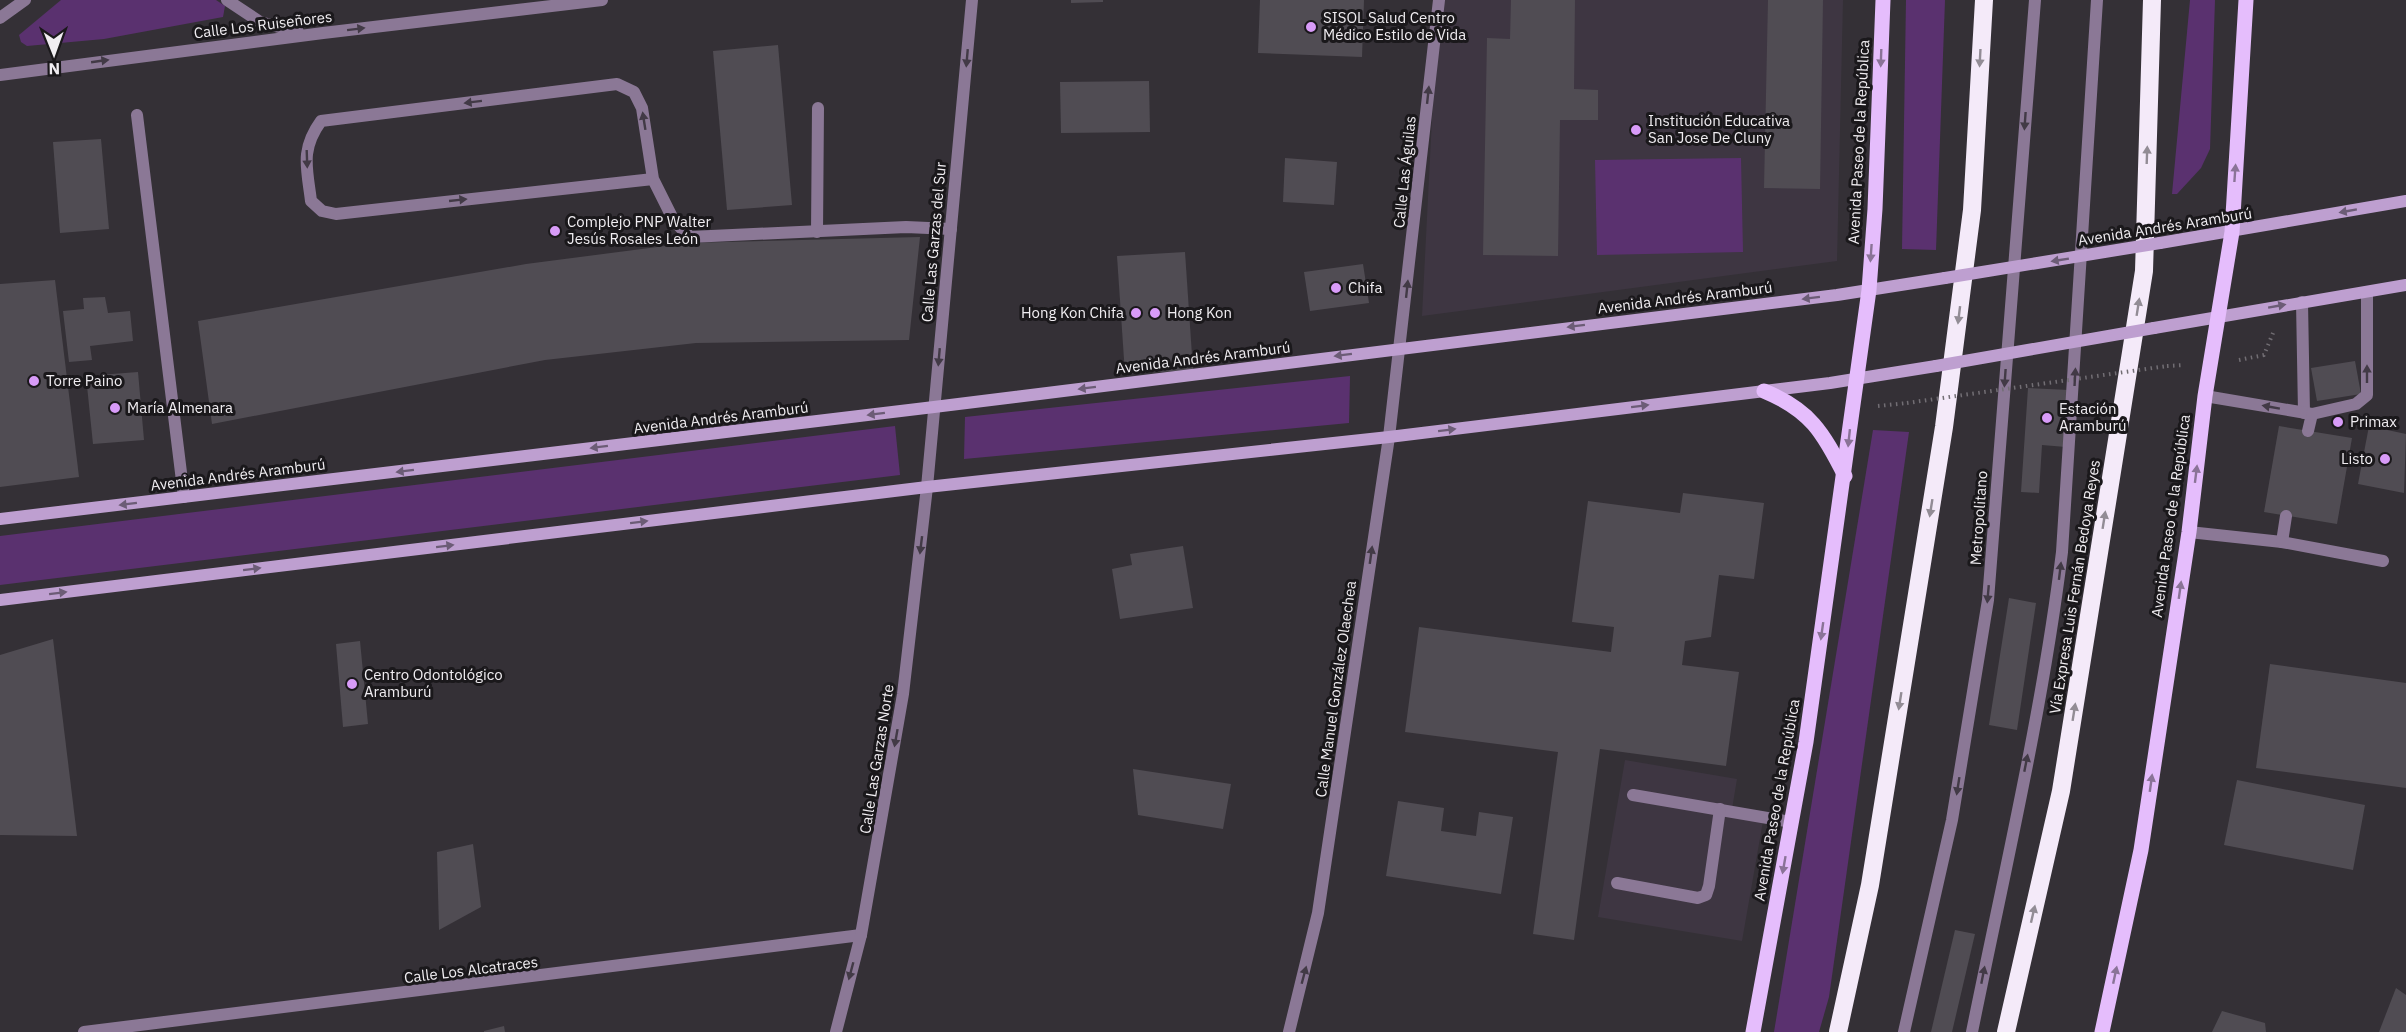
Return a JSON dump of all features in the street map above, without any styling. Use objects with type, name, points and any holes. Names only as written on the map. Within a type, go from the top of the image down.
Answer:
[{"type":"highway","points":[[1838,1032],[1870,885],[1944,427],[1972,210],[1984,0]]},
{"type":"highway","name":"Vía Expresa Luis Fernán Bedoya Reyes","points":[[2006,1032],[2061,791],[2144,271],[2152,0]]},
{"type":"main road","name":"Avenida Paseo de la República","points":[[1753,1032],[1806,742],[1845,476],[1869,290],[1875,209],[1883,0]]},
{"type":"main road","name":"Avenida Paseo de la República","points":[[2102,1032],[2141,850],[2189,532],[2205,396],[2232,232],[2246,0]]},
{"type":"main road","name":"Avenida Andrés Aramburú","points":[[0,519],[934,407],[1869,290],[2232,232],[2406,201]]},
{"type":"main road","points":[[0,600],[927,487],[1389,437],[1857,380],[2406,285]]},
{"type":"main road","points":[[1764,391],[1796,406],[1812,421],[1825,438],[1845,476]]},
{"type":"street","points":[[0,18],[25,0]]},
{"type":"street","points":[[227,0],[260,22],[291,32],[323,33]]},
{"type":"street","name":"Calle Los Ruiseñores","points":[[0,75],[602,0]]},
{"type":"street","name":"Calle Las Garzas del Sur","points":[[927,487],[972,0]]},
{"type":"street","name":"Calle Las Águilas","points":[[1401,347],[1439,0]]},
{"type":"street","name":"Metropolitano","points":[[1904,1032],[1952,820],[1988,600],[2035,0]]},
{"type":"street","points":[[1972,1032],[2046,664],[2062,552],[2074,404],[2097,0]]},
{"type":"street","points":[[653,178],[336,214],[322,211],[311,201],[305,153],[310,136],[321,121],[617,84],[634,92],[642,108],[653,178],[674,221],[690,237],[906,227],[951,229]]},
{"type":"street","points":[[817,232],[818,108]]},
{"type":"street","points":[[137,115],[184,497]]},
{"type":"street","points":[[2205,396],[2308,413],[2356,404],[2367,395],[2367,292]]},
{"type":"street","points":[[2302,302],[2308,431]]},
{"type":"street","name":"Calle Manuel González Olaechea","points":[[1289,1032],[1318,913],[1401,347]]},
{"type":"street","name":"Calle Las Garzas Norte","points":[[836,1032],[861,935],[903,694],[927,487]]},
{"type":"street","points":[[2282,542],[2286,516]]},
{"type":"street","points":[[2189,532],[2282,542],[2383,561]]},
{"type":"street","points":[[1633,795],[1791,822]]},
{"type":"street","points":[[1617,883],[1698,898],[1706,895],[1720,809]]},
{"type":"street","name":"Calle Los Alcatraces","points":[[84,1032],[861,935]]},
{"type":"path","points":[[1907,403],[2167,366]]},
{"type":"shaded area","points":[[61,0],[216,0],[225,6],[223,17],[104,39],[27,46],[21,42],[19,35]]},
{"type":"shaded area","name":"Institución Educativa San Jose De Cluny","points":[[1438,0],[1843,0],[1837,261],[1422,316]]},
{"type":"shaded area","points":[[1906,0],[1945,0],[1936,250],[1902,249]]},
{"type":"shaded area","points":[[2190,0],[2215,0],[2210,149],[2201,168],[2177,194],[2172,194]]},
{"type":"shaded area","points":[[1741,158],[1743,252],[1597,255],[1595,160]]},
{"type":"shaded area","points":[[1350,376],[1349,423],[964,459],[965,417]]},
{"type":"shaded area","points":[[895,426],[900,475],[0,585],[0,536]]},
{"type":"shaded area","points":[[1873,430],[1909,432],[1829,997],[1819,1032],[1774,1032]]},
{"type":"shaded area","points":[[1625,760],[1737,779],[1731,815],[1763,821],[1742,941],[1598,917]]},
{"type":"building","points":[[1071,0],[1103,0],[1103,2],[1071,3]]},
{"type":"building","name":"SISOL Salud Centro Médico Estilo de Vida","points":[[1260,0],[1364,0],[1362,57],[1258,53]]},
{"type":"building","points":[[1511,0],[1575,0],[1574,89],[1598,90],[1598,120],[1560,120],[1558,256],[1483,255],[1487,38],[1510,39]]},
{"type":"building","points":[[1768,0],[1823,0],[1820,189],[1764,188]]},
{"type":"building","points":[[778,45],[792,205],[727,210],[713,51]]},
{"type":"building","points":[[1149,81],[1150,132],[1061,133],[1060,82]]},
{"type":"building","points":[[101,139],[109,229],[60,233],[53,142]]},
{"type":"building","points":[[1285,158],[1337,162],[1334,205],[1283,202]]},
{"type":"building","points":[[920,237],[909,340],[696,343],[545,360],[212,424],[198,321],[526,264],[688,243]]},
{"type":"building","name":"Hong Kon","points":[[1185,252],[1193,370],[1125,374],[1117,256]]},
{"type":"building","name":"Chifa","points":[[1363,264],[1369,303],[1310,311],[1304,272]]},
{"type":"building","name":"Torre Paino","points":[[55,280],[79,477],[0,487],[0,284]]},
{"type":"building","points":[[105,297],[108,313],[130,311],[133,341],[90,346],[92,360],[69,362],[63,311],[84,309],[83,298]]},
{"type":"building","points":[[2355,361],[2361,394],[2317,401],[2311,368]]},
{"type":"building","name":"María Almenara","points":[[138,372],[144,440],[93,444],[86,376]]},
{"type":"building","name":"Estación Aramburú","points":[[2028,388],[2069,390],[2066,447],[2042,445],[2039,493],[2021,492]]},
{"type":"building","points":[[2279,426],[2352,438],[2337,524],[2264,512]]},
{"type":"building","name":"Listo","points":[[2369,426],[2406,434],[2404,493],[2358,484]]},
{"type":"building","points":[[1683,493],[1764,503],[1754,579],[1719,575],[1711,637],[1685,641],[1682,665],[1739,672],[1726,766],[1600,749],[1574,940],[1533,934],[1558,752],[1405,732],[1419,627],[1611,652],[1614,627],[1572,622],[1588,501],[1680,513]]},
{"type":"building","points":[[1183,546],[1193,608],[1120,619],[1112,569],[1132,565],[1130,554]]},
{"type":"building","points":[[2009,598],[2036,603],[2017,730],[1989,725]]},
{"type":"building","points":[[53,639],[77,836],[0,835],[0,655]]},
{"type":"building","name":"Centro Odontológico Aramburú","points":[[360,641],[368,724],[343,727],[336,644]]},
{"type":"building","points":[[2270,664],[2406,683],[2406,788],[2256,768]]},
{"type":"building","points":[[1133,769],[1231,784],[1223,829],[1138,815]]},
{"type":"building","points":[[2237,780],[2365,805],[2353,870],[2224,845]]},
{"type":"building","points":[[1398,801],[1444,808],[1441,831],[1476,836],[1479,812],[1513,817],[1501,894],[1386,876]]},
{"type":"building","points":[[473,844],[481,907],[439,930],[437,852]]},
{"type":"building","points":[[1955,930],[1975,934],[1952,1032],[1931,1032]]},
{"type":"building","points":[[2396,988],[2406,995],[2406,1032],[2379,1032]]},
{"type":"building","points":[[2222,1011],[2265,1023],[2266,1032],[2212,1032]]},
{"type":"building","points":[[504,1026],[505,1032],[484,1032],[484,1031]]},
{"type":"place","name":"SISOL Salud Centro Médico Estilo de Vida","points":[[1311,27]]},
{"type":"place","name":"Institución Educativa San Jose De Cluny","points":[[1636,130]]},
{"type":"place","name":"Complejo PNP Walter Jesús Rosales León","points":[[555,231]]},
{"type":"place","name":"Chifa","points":[[1336,288]]},
{"type":"place","name":"Hong Kon Chifa","points":[[1136,313]]},
{"type":"place","name":"Hong Kon","points":[[1155,313]]},
{"type":"place","name":"Torre Paino","points":[[34,381]]},
{"type":"place","name":"María Almenara","points":[[115,408]]},
{"type":"place","name":"Estación Aramburú","points":[[2047,418]]},
{"type":"place","name":"Primax","points":[[2338,422]]},
{"type":"place","name":"Listo","points":[[2385,459]]},
{"type":"place","name":"Centro Odontológico Aramburú","points":[[352,684]]}]
